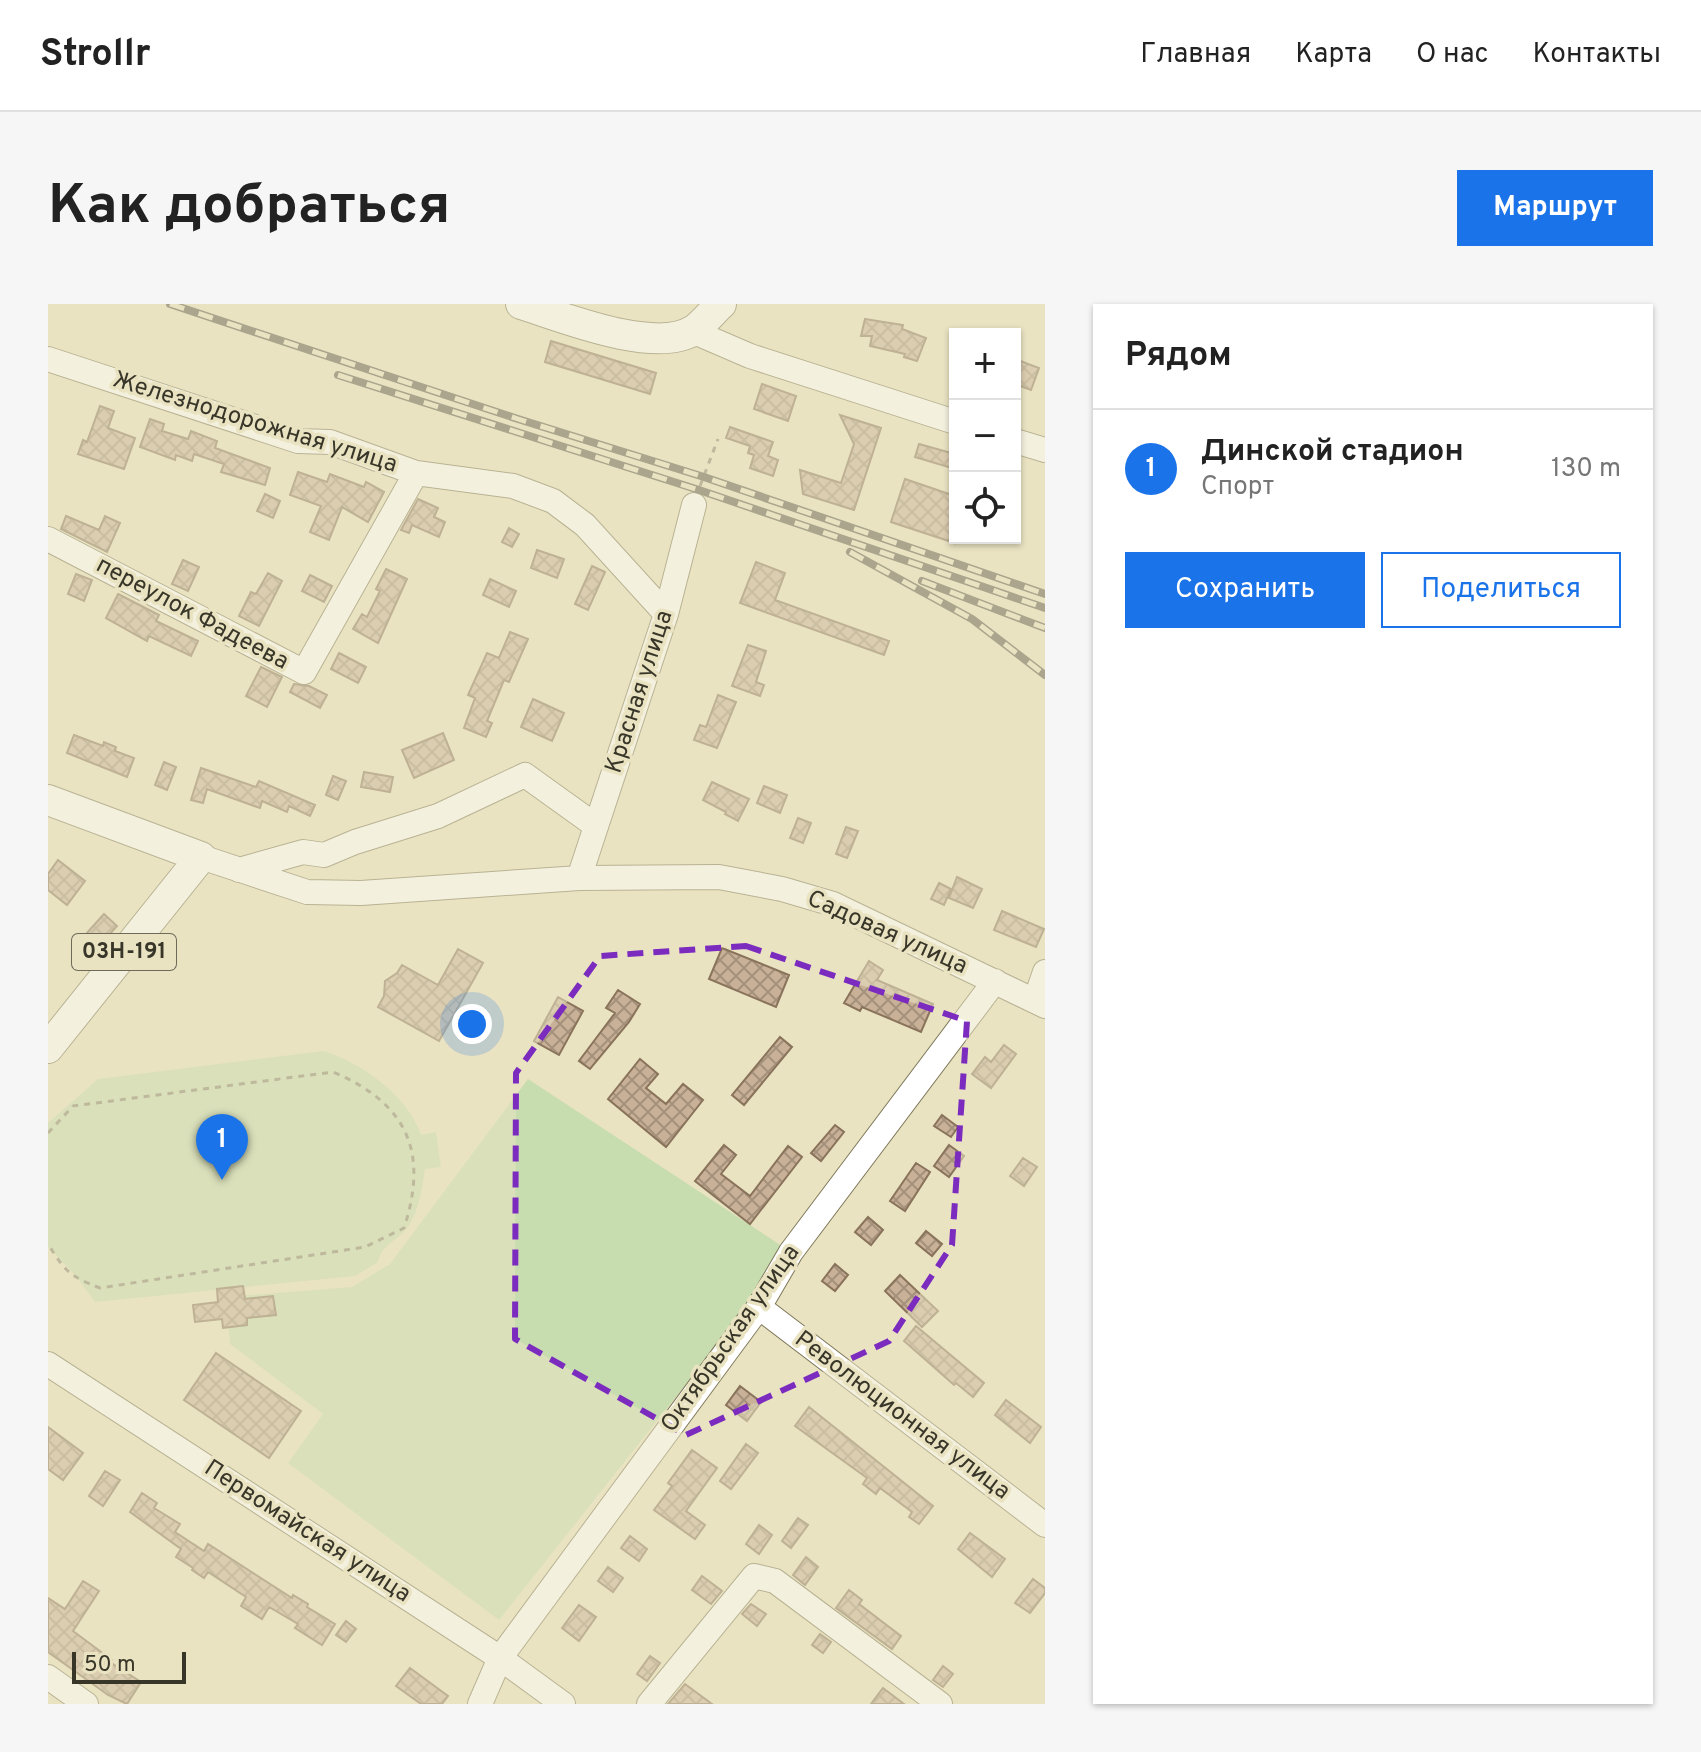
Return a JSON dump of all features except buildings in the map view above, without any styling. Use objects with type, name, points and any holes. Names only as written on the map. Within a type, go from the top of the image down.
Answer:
[{"type":"main road","points":[[521,304],[610,332],[654,340],[692,331],[721,304]]},
{"type":"main road","points":[[48,800],[201,857]]},
{"type":"main road","name":"03Н-191","points":[[48,1048],[201,857]]},
{"type":"street","points":[[692,331],[750,356],[949,420]]},
{"type":"street","name":"Железнодорожная улица","points":[[48,359],[298,441],[330,442],[416,473],[513,486],[553,501],[585,525],[666,614]]},
{"type":"street","points":[[1021,443],[1045,450]]},
{"type":"street","name":"переулок Фадеева","points":[[48,539],[304,672],[416,473]]},
{"type":"street","name":"Красная улица","points":[[579,878],[666,614],[694,505]]},
{"type":"street","points":[[239,870],[303,852],[324,855],[438,816],[525,775],[596,826]]},
{"type":"street","points":[[201,857],[307,892],[321,893],[579,878]]},
{"type":"street","name":"Садовая улица","points":[[579,878],[719,877],[782,889],[833,904],[1040,1004]]},
{"type":"street","points":[[1040,1004],[1045,972]]},
{"type":"street","name":"Октябрьская улица","points":[[480,1704],[500,1658],[759,1307],[791,1252],[995,981]]},
{"type":"street","name":"Революционная улица","points":[[759,1307],[1044,1524]]},
{"type":"street","name":"Первомайская улица","points":[[48,1364],[500,1658],[563,1704]]},
{"type":"street","points":[[649,1704],[754,1576],[775,1581],[940,1704]]},
{"type":"street","points":[[48,1677],[86,1704]]},
{"type":"path","points":[[694,505],[718,439]]},
{"type":"path","points":[[48,1133],[73,1106],[333,1072],[355,1081],[386,1106],[405,1127],[416,1166],[413,1199],[404,1228],[365,1247],[100,1288],[74,1278],[61,1265],[48,1244]]},
{"type":"highlighted area","points":[[746,946],[967,1021],[952,1245],[889,1341],[686,1435],[515,1339],[516,1073],[600,956]]},
{"type":"green space","points":[[323,1051],[352,1063],[381,1082],[406,1107],[421,1135],[436,1132],[441,1167],[425,1169],[414,1216],[402,1234],[386,1247],[378,1262],[355,1276],[95,1302],[48,1247],[48,1123],[98,1079]]},
{"type":"green space","points":[[528,1079],[791,1252],[499,1620],[288,1463],[323,1414],[230,1344],[226,1297],[352,1287],[390,1264]]},
{"type":"railway","points":[[170,304],[704,477],[1045,594]]},
{"type":"railway","points":[[338,375],[699,490],[1045,608]]},
{"type":"railway","points":[[850,552],[972,619],[1045,675]]},
{"type":"railway","points":[[922,581],[1045,628]]},
{"type":"place","name":"Динской стадион","points":[[222,1180]]}]
